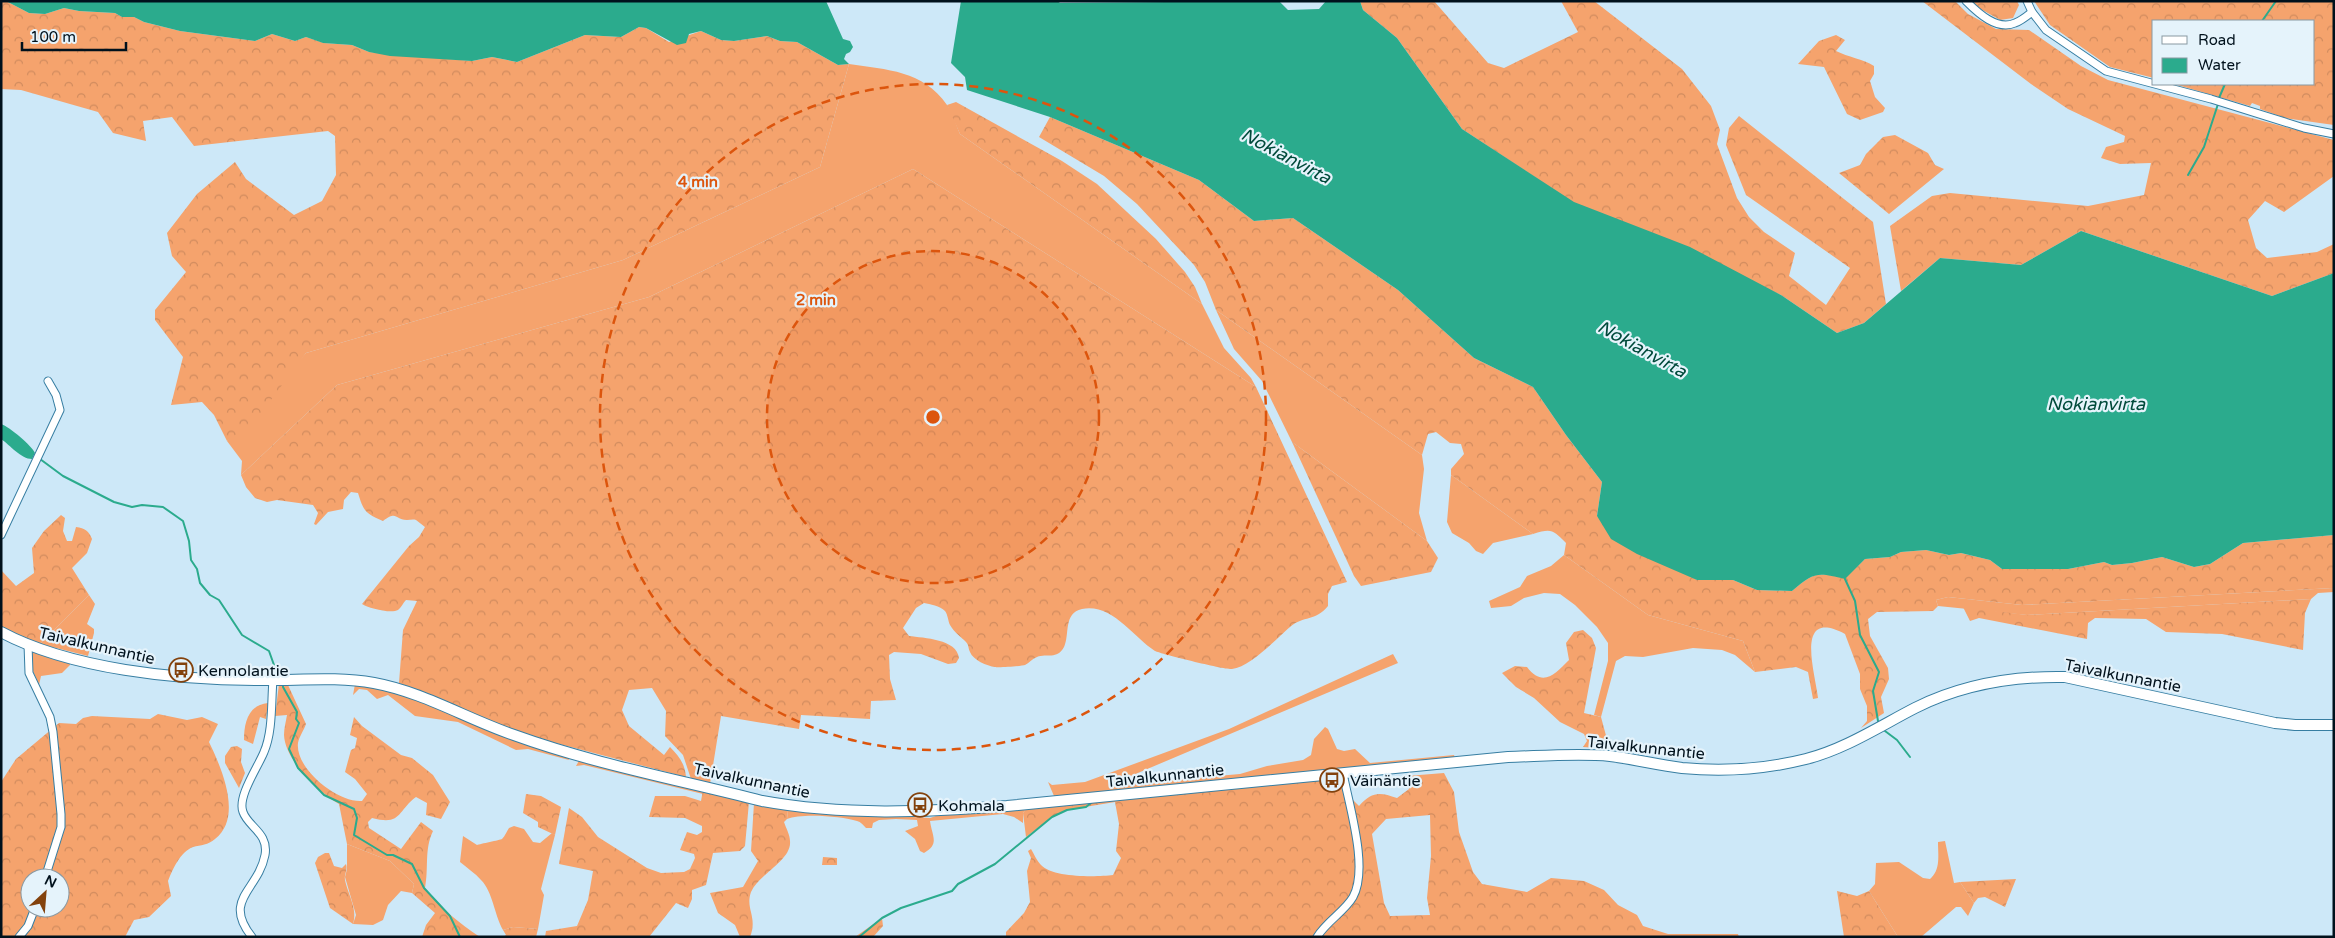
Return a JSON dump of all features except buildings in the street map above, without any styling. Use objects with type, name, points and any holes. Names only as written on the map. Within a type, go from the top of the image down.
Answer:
[{"type":"street","points":[[1966,1],[1988,19],[1999,24],[2008,25],[2016,23],[2032,12]]},
{"type":"street","points":[[2027,1],[2032,12],[2046,30],[2106,71],[2152,83]]},
{"type":"street","points":[[2158,85],[2304,128],[2334,134]]},
{"type":"street","points":[[1,535],[60,410],[56,395],[48,381]]},
{"type":"street","name":"Taivalkunnantie","points":[[1,632],[28,644],[70,658],[180,678],[352,680],[383,685],[411,693],[490,726],[537,743],[753,798],[806,808],[943,810],[1508,757],[1611,756],[1682,768],[1723,770],[1761,768],[1807,759],[1846,744],[1946,694],[2002,679],[2033,676],[2066,677],[2275,723],[2334,725]]},
{"type":"street","points":[[28,644],[29,673],[50,718],[53,732],[61,827],[48,868]]},
{"type":"street","points":[[252,937],[239,916],[241,902],[256,877],[265,854],[264,840],[243,812],[242,798],[265,751],[269,729],[273,680]]},
{"type":"street","points":[[1317,937],[1352,899],[1359,882],[1360,860],[1343,773]]},
{"type":"street","points":[[19,937],[28,926],[31,918]]},
{"type":"green space","points":[[1,1],[6,1],[29,13],[45,14],[64,8],[79,11],[115,13],[122,17],[134,17],[144,22],[180,31],[255,41],[272,34],[295,41],[306,37],[324,43],[352,45],[369,52],[472,61],[492,57],[517,62],[585,35],[621,37],[639,27],[646,28],[669,42],[701,31],[721,40],[734,41],[767,36],[780,41],[797,42],[838,65],[849,64],[820,167],[623,260],[306,353],[256,420],[227,441],[214,415],[202,402],[171,405],[183,357],[155,320],[155,310],[186,272],[172,256],[167,233],[197,194],[235,162],[246,179],[294,215],[322,201],[336,175],[335,136],[328,131],[194,146],[172,117],[143,121],[146,141],[113,133],[98,112],[21,90],[1,89]]},
{"type":"green space","points":[[1360,1],[1434,1],[1488,63],[1504,68],[1578,32],[1561,1],[1594,1],[1682,69],[1711,106],[1720,130],[1717,144],[1737,198],[1749,217],[1764,232],[1795,253],[1789,276],[1826,305],[1850,268],[1746,195],[1726,145],[1729,128],[1739,116],[1873,222],[1886,304],[1864,323],[1837,333],[1781,295],[1580,207],[1462,129],[1397,38],[1363,10]]},
{"type":"green space","points":[[1922,1],[1955,1],[1968,14],[1996,29],[2029,30],[2081,66],[2108,80],[2334,140],[2334,176],[2284,212],[2265,201],[2248,220],[2256,248],[2267,258],[2317,252],[2334,244],[2334,273],[2272,296],[2081,231],[2021,265],[1940,258],[1901,291],[1890,226],[1932,196],[1950,193],[2088,206],[2144,195],[2151,163],[2120,164],[2101,158],[2106,147],[2124,142],[2125,136],[2068,109],[2031,84]]},
{"type":"green space","points":[[1972,1],[2017,1],[2019,5],[2013,18],[2000,20],[1979,8]]},
{"type":"green space","points":[[2034,1],[2334,1],[2334,125],[2285,118],[2260,109],[2260,106],[2252,103],[2250,106],[2177,85],[2315,85],[2315,20],[2152,20],[2152,78],[2110,67],[2050,25]]},
{"type":"green space","points":[[1836,35],[1845,40],[1836,51],[1874,66],[1874,74],[1870,81],[1875,97],[1885,108],[1883,112],[1860,120],[1847,114],[1824,67],[1798,64],[1819,41]]},
{"type":"green space","points":[[849,64],[890,70],[915,78],[927,85],[947,105],[960,134],[1202,304],[1224,348],[1251,378],[1256,387],[913,169],[649,297],[337,385],[241,475],[242,461],[227,441],[306,353],[623,260],[820,167]]},
{"type":"green space","points":[[956,102],[1062,161],[1097,184],[1156,239],[1185,272],[1195,287],[1202,304],[960,134],[947,105]]},
{"type":"green space","points":[[1050,117],[1199,180],[1254,221],[1293,218],[1398,290],[1474,358],[1533,387],[1566,435],[1602,482],[1597,516],[1697,580],[1733,580],[1757,590],[1792,591],[1816,575],[1822,574],[1845,578],[1865,559],[1890,557],[1901,552],[1926,550],[1949,555],[1961,553],[1990,560],[2002,569],[2068,569],[2104,562],[2112,565],[2162,557],[2194,567],[2210,564],[2243,543],[2334,535],[2334,588],[2022,605],[1948,597],[1936,600],[1938,606],[1933,611],[1877,612],[1868,619],[1870,636],[1888,668],[1889,679],[1881,697],[1884,713],[1861,728],[1867,721],[1867,706],[1860,689],[1860,674],[1845,634],[1829,628],[1819,629],[1813,636],[1811,646],[1812,659],[1818,698],[1813,699],[1808,672],[1796,667],[1755,672],[1743,641],[1648,615],[1564,555],[1566,543],[1555,533],[1544,531],[1533,534],[1451,475],[1451,469],[1464,454],[1461,444],[1450,443],[1436,432],[1428,434],[1422,455],[1216,310],[1205,282],[1194,265],[1137,204],[1104,176],[1039,137]]},
{"type":"green space","points":[[1895,135],[1928,153],[1935,165],[1944,169],[1889,214],[1839,173],[1860,165],[1866,154],[1883,137]]},
{"type":"green space","points":[[913,169],[1256,387],[1347,582],[1332,586],[1328,594],[1328,606],[1323,611],[1314,617],[1295,623],[1255,658],[1232,669],[1194,662],[1155,651],[1122,622],[1112,616],[1103,611],[1082,609],[1072,615],[1068,625],[1066,642],[1061,651],[1055,655],[1037,657],[1023,665],[997,667],[984,664],[974,658],[967,643],[950,625],[945,611],[924,603],[916,608],[903,628],[909,636],[946,643],[957,652],[959,658],[956,663],[948,664],[921,654],[894,652],[889,655],[890,679],[896,700],[871,701],[870,719],[801,715],[799,729],[721,716],[710,784],[691,779],[683,755],[665,736],[666,711],[652,688],[629,690],[622,710],[629,726],[664,755],[670,747],[673,750],[683,764],[686,777],[540,739],[493,722],[399,683],[403,630],[417,601],[406,600],[395,611],[374,609],[362,604],[409,546],[419,537],[425,527],[416,520],[403,520],[394,516],[383,521],[369,514],[362,504],[358,493],[351,492],[344,500],[343,509],[328,512],[316,525],[314,524],[318,513],[313,505],[277,500],[267,502],[255,498],[246,487],[241,475],[337,385],[649,297]]},
{"type":"green space","points":[[1216,310],[1422,455],[1424,469],[1419,513],[1427,541],[1292,442],[1262,381],[1234,349]]},
{"type":"green space","points":[[1292,442],[1427,541],[1438,558],[1431,572],[1361,586],[1354,576]]},
{"type":"green space","points":[[1451,475],[1533,534],[1493,543],[1483,554],[1476,551],[1469,543],[1452,533],[1447,522]]},
{"type":"green space","points":[[61,515],[65,518],[63,531],[67,541],[72,541],[76,527],[86,530],[92,539],[87,553],[72,568],[89,595],[40,644],[1,627],[1,570],[16,586],[34,573],[32,548],[44,531]]},
{"type":"green space","points":[[1564,555],[1648,615],[1743,641],[1755,672],[1735,655],[1722,650],[1693,648],[1643,657],[1625,656],[1616,661],[1601,717],[1594,715],[1608,661],[1608,643],[1597,627],[1575,605],[1560,594],[1544,593],[1524,598],[1511,606],[1491,608],[1489,601],[1520,587],[1527,576],[1551,566]]},
{"type":"green space","points":[[2334,588],[2334,592],[2318,593],[2311,599],[2027,615],[1938,606],[1936,600],[1948,597],[2022,605]]},
{"type":"green space","points":[[89,595],[95,604],[87,624],[94,629],[88,656],[40,644]]},
{"type":"green space","points":[[2311,599],[2305,613],[2303,650],[2222,634],[2166,632],[2146,619],[2095,618],[2088,623],[2087,639],[1979,618],[1970,621],[1963,607],[2027,615]]},
{"type":"green space","points":[[1583,630],[1592,638],[1596,648],[1584,713],[1601,717],[1608,743],[1613,749],[1583,747],[1587,741],[1584,734],[1560,722],[1534,698],[1516,687],[1502,673],[1515,666],[1527,667],[1538,677],[1549,677],[1569,660],[1566,643],[1574,632]]},
{"type":"green space","points":[[34,652],[70,663],[70,665],[62,673],[41,676],[39,685],[30,664],[31,653]]},
{"type":"green space","points":[[1393,654],[1398,663],[1126,778],[1127,784],[1240,774],[1267,766],[1303,760],[1311,755],[1314,739],[1325,727],[1328,729],[1337,749],[1344,751],[1355,749],[1370,763],[1454,755],[1455,758],[1453,760],[1054,796],[1048,782],[1052,785],[1085,782],[1229,729]]},
{"type":"green space","points":[[279,684],[288,685],[306,724],[298,743],[303,763],[330,790],[352,800],[362,801],[367,794],[355,779],[345,772],[351,750],[355,748],[357,738],[350,735],[354,717],[362,726],[401,755],[412,758],[433,775],[450,802],[441,819],[426,815],[427,803],[416,797],[394,819],[382,820],[372,818],[368,822],[369,828],[401,849],[421,822],[433,831],[428,852],[425,888],[450,915],[480,937],[422,937],[426,925],[435,913],[412,893],[414,884],[390,861],[347,844],[339,804],[322,792],[304,774],[290,755],[284,735],[287,715],[275,716]]},
{"type":"green space","points":[[355,684],[399,693],[568,756],[569,760],[528,749],[516,750],[458,722],[415,716],[388,695],[377,699],[367,690],[359,689],[353,695]]},
{"type":"green space","points":[[268,703],[266,719],[260,717],[253,744],[244,740],[248,716],[256,707]]},
{"type":"green space","points":[[158,714],[187,720],[202,717],[218,724],[209,742],[224,779],[229,806],[228,818],[223,830],[215,839],[188,849],[184,853],[168,881],[171,896],[149,917],[134,920],[125,937],[1,937],[1,782],[16,759],[59,723],[76,724],[83,718],[92,716],[150,719]]},
{"type":"green space","points":[[237,746],[242,749],[241,762],[245,773],[239,788],[225,763],[225,756],[231,747]]},
{"type":"green space","points":[[580,759],[703,790],[703,794],[584,765],[576,766]]},
{"type":"green space","points":[[1444,773],[1454,792],[1459,832],[1473,872],[1482,884],[1527,892],[1551,878],[1584,881],[1604,890],[1618,905],[1637,915],[1643,926],[1668,934],[1738,934],[1739,937],[1006,937],[1006,932],[1024,913],[1030,902],[1027,871],[1031,858],[1028,851],[1031,849],[1040,863],[1047,869],[1076,876],[1113,875],[1121,858],[1116,851],[1119,824],[1115,802],[1067,810],[1052,817],[1026,837],[1023,813],[1026,809],[1314,780],[1338,785],[1359,806],[1376,794],[1397,798],[1409,789],[1407,776]],"holes":[[[1430,815],[1431,856],[1427,898],[1430,915],[1390,916],[1384,903],[1372,834],[1386,819]]]},
{"type":"green space","points":[[703,790],[749,802],[745,846],[740,851],[713,853],[706,885],[692,890],[692,899],[688,908],[676,903],[649,937],[545,937],[546,931],[577,926],[588,900],[593,871],[559,864],[569,808],[582,817],[598,837],[647,868],[661,873],[684,872],[690,869],[695,858],[694,854],[680,850],[687,832],[697,835],[702,832],[702,826],[685,818],[649,817],[655,796],[685,796],[701,801]]},
{"type":"green space","points":[[526,794],[541,796],[561,807],[555,835],[538,827],[538,822],[523,813]]},
{"type":"green space","points":[[754,803],[788,810],[787,819],[784,822],[790,841],[789,848],[781,861],[755,885],[751,892],[749,903],[753,924],[752,930],[750,937],[740,937],[735,925],[718,913],[710,893],[743,887],[758,861],[751,851]]},
{"type":"green space","points":[[1026,809],[1023,813],[1023,823],[1014,817],[1003,814],[930,821],[934,839],[932,846],[924,853],[920,851],[915,839],[905,831],[918,826],[917,820],[879,820],[873,823],[872,828],[866,828],[858,821],[850,819],[802,816],[787,819],[788,810],[930,818],[942,814]]},
{"type":"green space","points":[[514,826],[524,829],[533,842],[540,843],[552,833],[555,835],[541,889],[544,895],[538,929],[513,927],[503,930],[485,885],[460,862],[463,836],[477,845],[502,839],[509,828]]},
{"type":"green space","points":[[1945,841],[1954,883],[1960,882],[1974,903],[1968,916],[1961,907],[1956,907],[1921,937],[1898,937],[1869,891],[1875,884],[1876,863],[1899,862],[1923,878],[1930,879],[1937,867],[1938,842]]},
{"type":"green space","points":[[347,844],[390,861],[414,884],[412,893],[401,891],[388,905],[383,920],[373,925],[353,924],[356,915],[345,877],[347,869]]},
{"type":"green space","points":[[329,853],[334,866],[342,868],[346,864],[345,880],[353,907],[353,924],[330,908],[315,863],[318,857]]},
{"type":"green space","points":[[823,857],[837,858],[837,865],[822,865]]},
{"type":"green space","points":[[2016,879],[2005,907],[1985,897],[1978,898],[1974,903],[1960,882]]},
{"type":"green space","points":[[1837,891],[1857,896],[1869,891],[1898,937],[1844,937]]},
{"type":"green space","points":[[882,918],[883,926],[873,937],[855,937]]},
{"type":"green space","points":[[513,927],[538,929],[536,937],[503,937],[506,935],[503,930]]},
{"type":"water","points":[[6,1],[826,1],[843,39],[850,41],[853,47],[844,59],[849,64],[838,65],[797,42],[780,41],[767,36],[734,41],[721,40],[701,31],[689,34],[686,43],[677,45],[646,28],[639,27],[621,37],[585,35],[517,62],[492,57],[472,61],[390,56],[369,52],[352,45],[323,43],[306,37],[295,41],[272,34],[255,41],[180,31],[144,22],[134,17],[122,17],[115,13],[79,11],[64,8],[45,14],[29,13]]},
{"type":"water","name":"Nokianvirta","points":[[961,1],[1057,1],[1060,3],[1279,1],[1288,10],[1319,9],[1326,1],[1360,1],[1363,10],[1397,38],[1462,129],[1574,202],[1690,247],[1781,295],[1837,333],[1864,323],[1940,258],[2021,265],[2081,231],[2272,296],[2334,273],[2334,535],[2243,543],[2210,564],[2194,567],[2162,557],[2112,565],[2104,562],[2068,569],[2002,569],[1990,560],[1961,553],[1949,555],[1926,550],[1901,552],[1890,557],[1865,559],[1845,579],[1828,575],[1816,575],[1792,591],[1757,590],[1733,580],[1697,580],[1637,554],[1611,539],[1597,516],[1602,482],[1566,435],[1533,387],[1474,358],[1398,290],[1293,218],[1254,221],[1199,180],[1050,117],[967,90],[965,77],[951,63]]},
{"type":"water","points":[[1,424],[30,446],[35,453],[32,459],[20,454],[1,439]]},
{"type":"waterway","points":[[2263,20],[2276,1]]},
{"type":"waterway","points":[[2219,98],[2225,85]]},
{"type":"waterway","points":[[2188,175],[2204,147],[2218,104]]},
{"type":"waterway","points":[[40,459],[63,476],[114,502],[132,507],[142,505],[163,507],[183,521],[189,541],[191,560],[197,569],[200,583],[210,595],[219,600],[242,635],[269,651],[274,665],[284,672],[284,675]]},
{"type":"waterway","points":[[1845,579],[1855,601],[1860,635],[1879,672],[1873,691],[1878,721]]},
{"type":"waterway","points":[[283,683],[283,687],[297,712],[296,719],[299,723],[289,749],[298,768],[324,795],[354,809],[357,818],[354,835],[387,855],[393,855],[412,864],[424,888],[450,916],[460,937]]},
{"type":"waterway","points":[[1885,731],[1897,740],[1910,757]]},
{"type":"waterway","points":[[859,937],[882,918],[901,908],[952,891],[958,884],[995,864],[1052,817],[1067,810],[1086,807],[1091,803]]},
{"type":"place","name":"Kennolantie","points":[[181,670]]},
{"type":"place","name":"Väinäntie","points":[[1332,780]]},
{"type":"place","name":"Kohmala","points":[[920,805]]}]
